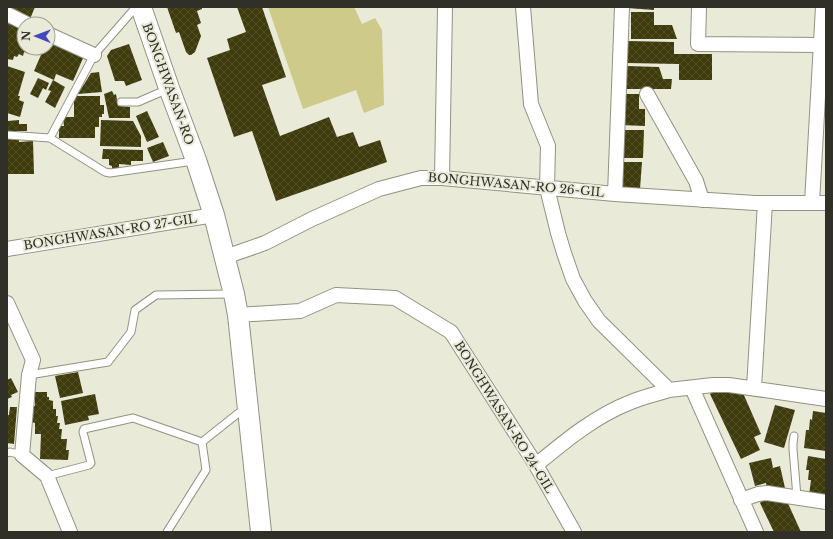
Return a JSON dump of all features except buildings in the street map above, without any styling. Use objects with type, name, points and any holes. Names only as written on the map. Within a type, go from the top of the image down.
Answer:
[{"type":"main road","name":"BONGHWASAN-RO","points":[[141,7],[196,160],[214,215],[234,294],[238,315],[261,532]]},
{"type":"street","points":[[442,178],[445,7]]},
{"type":"street","points":[[523,7],[531,104],[548,146],[547,188],[558,233],[573,279],[599,322],[669,390]]},
{"type":"street","points":[[615,194],[622,7]]},
{"type":"street","points":[[699,7],[698,44],[821,45]]},
{"type":"street","points":[[812,203],[823,7]]},
{"type":"street","points":[[7,14],[16,18]]},
{"type":"street","points":[[56,38],[94,55]]},
{"type":"street","points":[[647,94],[696,181],[702,200]]},
{"type":"street","name":"BONGHWASAN-RO 26-GIL","points":[[225,257],[265,243],[312,219],[379,189],[421,178],[442,178],[615,194],[702,200],[765,203],[826,203]]},
{"type":"street","points":[[754,388],[765,203]]},
{"type":"street","name":"BONGHWASAN-RO 27-GIL","points":[[7,249],[214,215]]},
{"type":"street","name":"BONGHWASAN-RO 24-GIL","points":[[238,315],[300,311],[336,295],[395,298],[451,332],[536,465],[574,532]]},
{"type":"street","points":[[7,303],[33,360],[12,452],[47,476],[70,532]]},
{"type":"street","points":[[536,465],[591,423],[629,403],[669,390],[729,384],[826,398]]},
{"type":"street","points":[[692,388],[756,532]]},
{"type":"street","points":[[742,500],[762,493],[826,502]]},
{"type":"lane","name":"BONGHWASAN-RO","points":[[50,138],[94,55],[136,7]]},
{"type":"lane","points":[[121,102],[138,102],[169,88]]},
{"type":"lane","name":"BONGHWASAN-RO","points":[[7,135],[50,138],[108,173],[196,160]]},
{"type":"lane","points":[[29,375],[108,362],[131,332],[135,310],[156,295],[234,294]]},
{"type":"lane","points":[[202,442],[247,406]]},
{"type":"lane","points":[[47,476],[90,465],[91,463],[83,432],[84,429],[133,418],[202,442]]},
{"type":"lane","points":[[794,436],[793,449],[797,497]]},
{"type":"lane","points":[[167,532],[206,470],[202,442]]},
{"type":"shaded area","points":[[268,7],[354,7],[362,24],[375,18],[382,30],[384,105],[364,113],[356,90],[303,109]]}]
